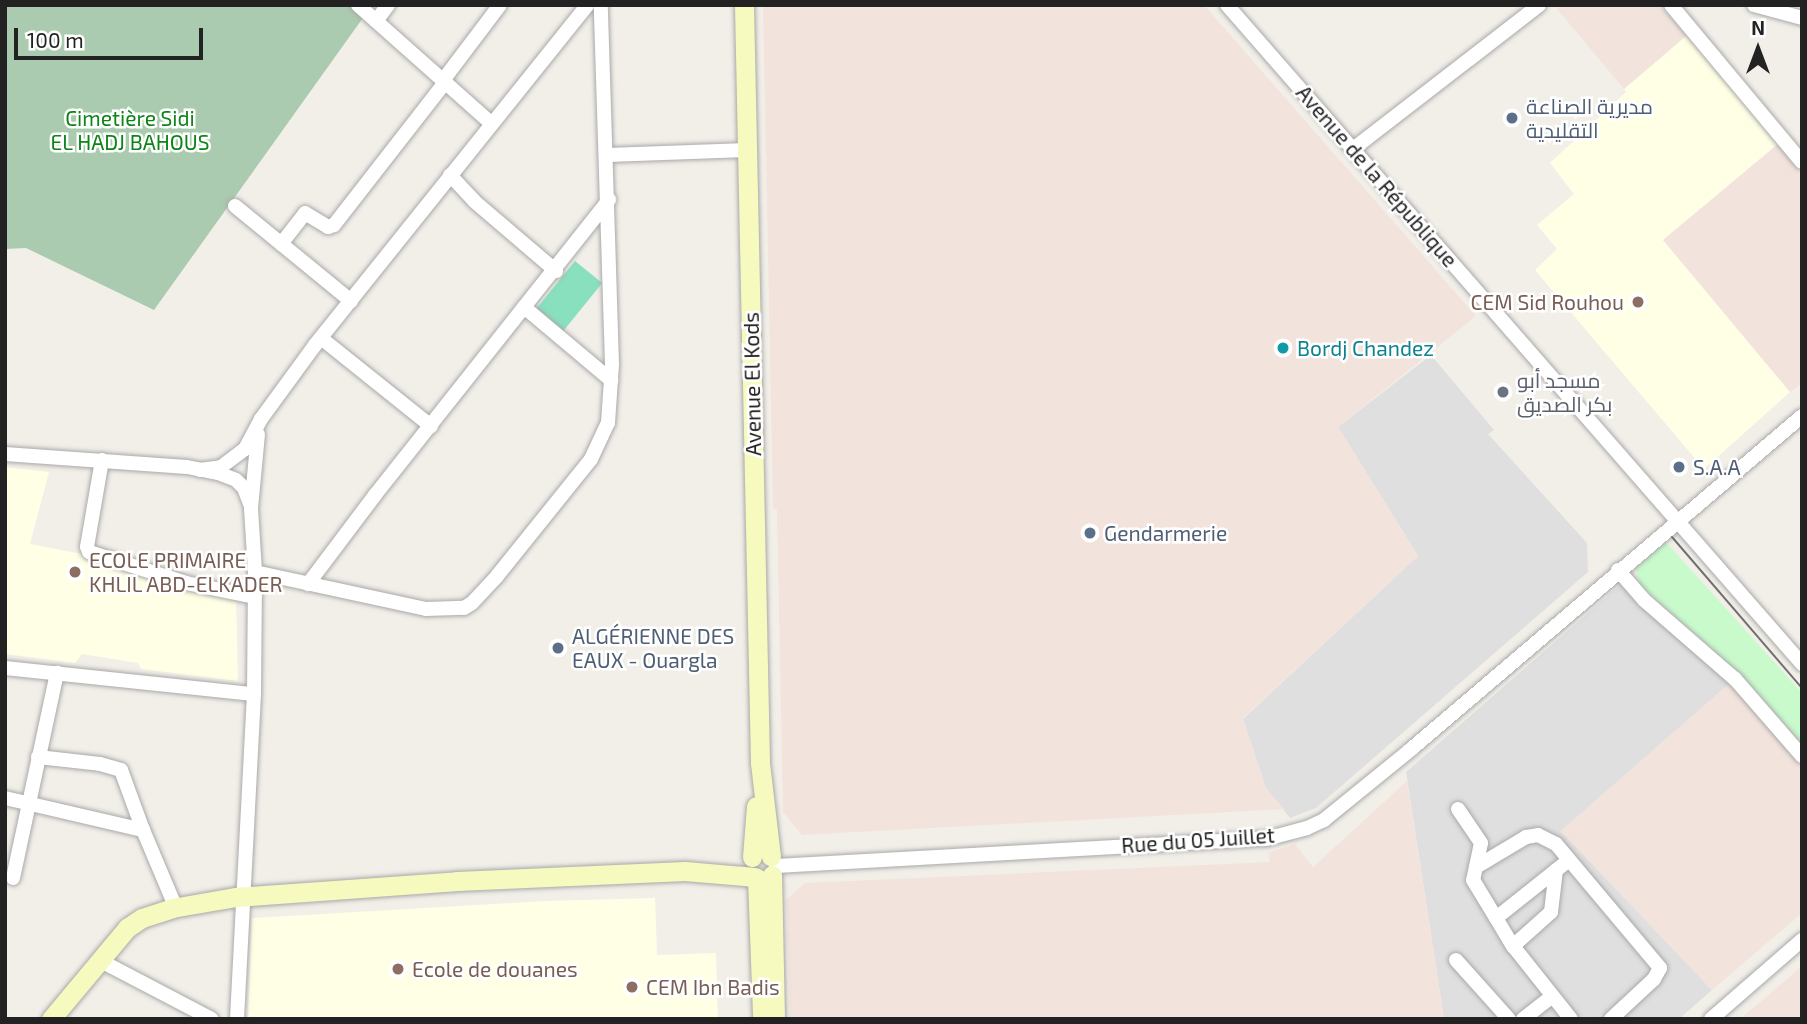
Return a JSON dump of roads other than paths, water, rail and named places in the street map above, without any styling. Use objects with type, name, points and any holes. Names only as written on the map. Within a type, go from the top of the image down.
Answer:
[{"type":"main road","name":"Avenue El Kods","points":[[744,5],[762,867],[762,1019]]},
{"type":"main road","name":"Avenue El Kods","points":[[762,867],[775,1019]]},
{"type":"main road","points":[[51,1019],[127,928],[142,918],[176,908],[244,897],[457,881],[762,867]]},
{"type":"street","points":[[358,5],[491,123]]},
{"type":"street","points":[[376,21],[388,5]]},
{"type":"street","points":[[281,244],[305,213],[328,227],[334,225],[500,5]]},
{"type":"street","points":[[200,470],[221,467],[239,456],[261,419],[321,338],[587,5]]},
{"type":"street","points":[[255,572],[426,609],[450,611],[472,603],[591,459],[608,423],[611,380],[608,155],[601,5]]},
{"type":"street","name":"Avenue de la République","points":[[1227,5],[1802,664]]},
{"type":"street","points":[[1353,149],[1539,5]]},
{"type":"street","points":[[1671,5],[1802,162]]},
{"type":"street","points":[[1754,5],[1802,18]]},
{"type":"street","points":[[608,155],[747,150]]},
{"type":"street","points":[[450,175],[474,201],[556,271]]},
{"type":"street","points":[[309,583],[609,200]]},
{"type":"street","points":[[235,206],[351,300]]},
{"type":"street","points":[[524,307],[611,380]]},
{"type":"street","points":[[321,338],[431,426]]},
{"type":"street","name":"Rue du 05 Juillet","points":[[762,867],[1266,839],[1307,828],[1324,820],[1410,750],[1618,570],[1802,416]]},
{"type":"street","points":[[237,1019],[254,694],[255,572],[251,508],[254,454],[261,419]]},
{"type":"street","points":[[5,454],[200,470],[236,480],[244,488],[251,508]]},
{"type":"street","points":[[102,460],[87,547],[89,552],[186,583],[255,597]]},
{"type":"street","points":[[1618,570],[1644,600],[1735,679],[1802,756]]},
{"type":"street","points":[[5,667],[254,694]]},
{"type":"street","points":[[13,878],[57,673]]},
{"type":"street","points":[[38,757],[100,764],[121,770],[176,908]]},
{"type":"street","points":[[5,798],[143,830]]},
{"type":"street","points":[[1458,809],[1481,843],[1473,880],[1513,946],[1571,1019]]},
{"type":"street","points":[[1476,867],[1525,837],[1538,835],[1556,844],[1660,968],[1654,979],[1611,1019]]},
{"type":"street","points":[[1496,918],[1569,860]]},
{"type":"street","points":[[1513,946],[1551,912],[1556,870]]},
{"type":"street","points":[[1711,1019],[1802,940]]},
{"type":"street","points":[[99,960],[212,1019]]},
{"type":"street","points":[[1456,960],[1509,1019]]},
{"type":"street","points":[[1523,1019],[1552,996]]},
{"type":"tram line","points":[[1672,537],[1802,688]]},
{"type":"place","name":"مديرية الصناعة التقليدية","points":[[1512,118]]},
{"type":"place","name":"CEM Sid Rouhou","points":[[1638,302]]},
{"type":"place","name":"Bordj Chandez","points":[[1283,348]]},
{"type":"place","name":"مسجد أبو بكر الصديق","points":[[1503,392]]},
{"type":"place","name":"S.A.A","points":[[1679,467]]},
{"type":"place","name":"Gendarmerie","points":[[1090,533]]},
{"type":"place","name":"ECOLE PRIMAIRE KHLIL ABD-ELKADER","points":[[75,572]]},
{"type":"place","name":"ALGÉRIENNE DES EAUX - Ouargla","points":[[558,648]]},
{"type":"place","name":"Ecole de douanes","points":[[398,969]]},
{"type":"place","name":"CEM Ibn Badis","points":[[632,987]]},
{"type":"park label","name":"Cimetière Sidi EL HADJ BAHOUS","points":[[130,130]]}]
